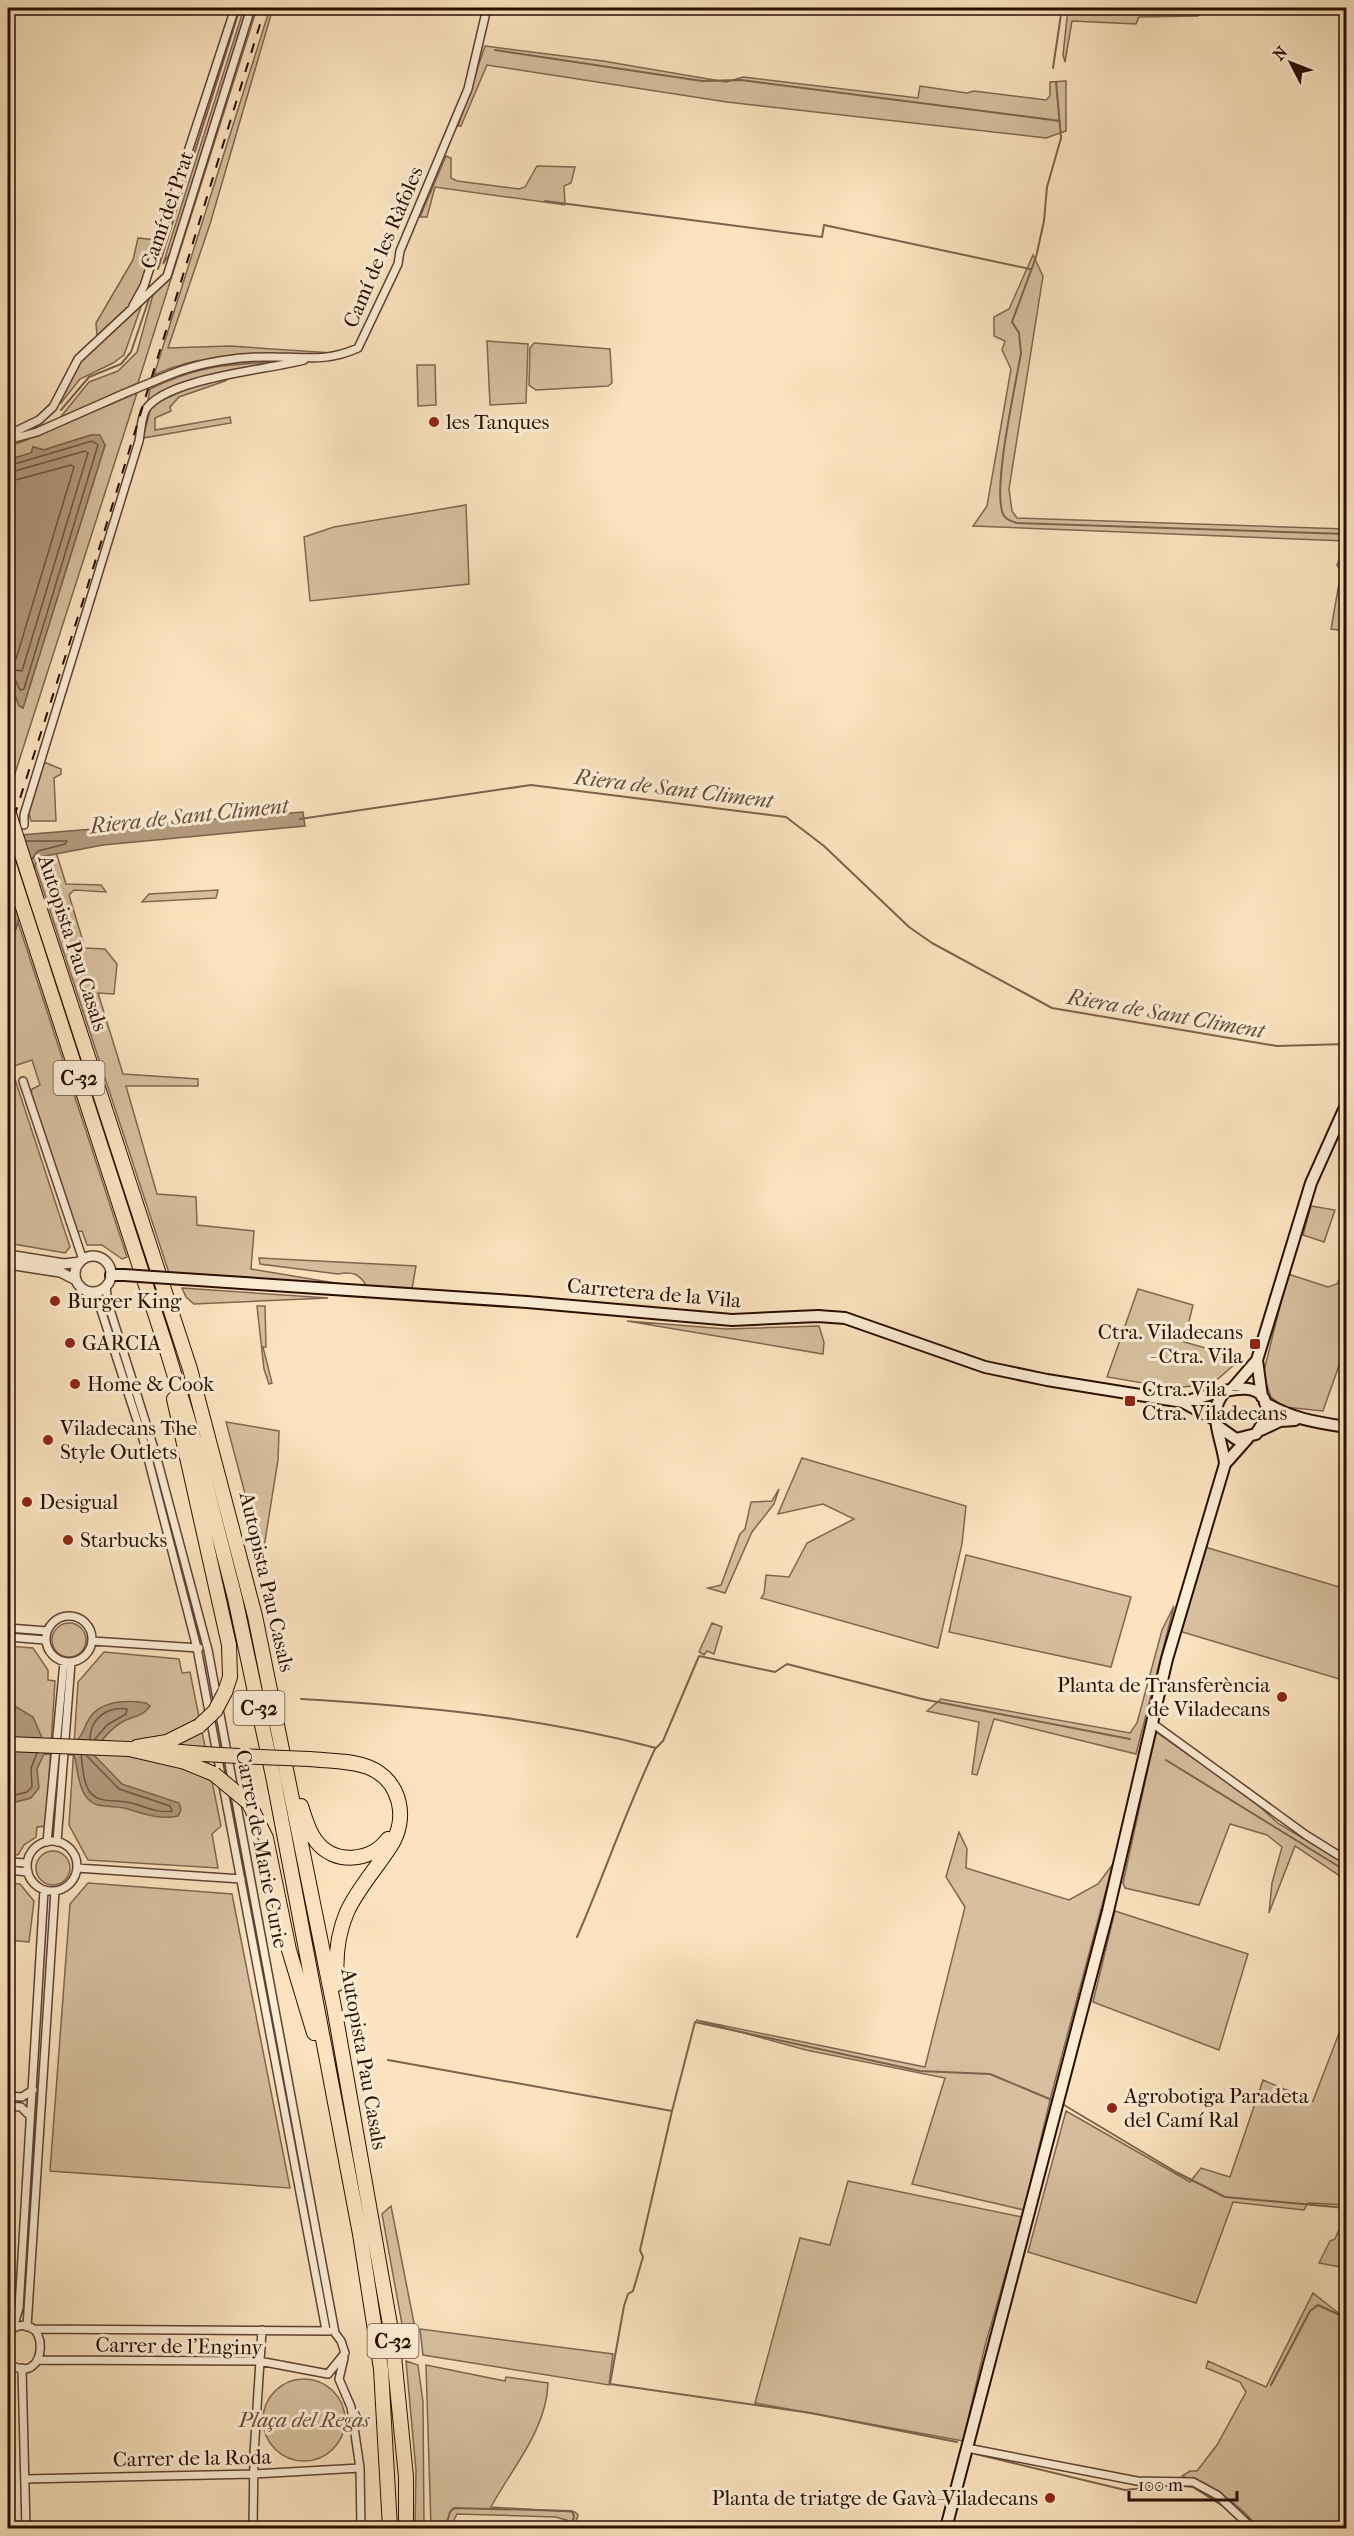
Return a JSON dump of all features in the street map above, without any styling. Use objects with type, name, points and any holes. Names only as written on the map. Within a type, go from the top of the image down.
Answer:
[{"type":"highway","name":"Autopista Pau Casals","points":[[8,811],[193,1379],[255,1616],[288,1770],[334,2007],[392,2336],[406,2477],[406,2529]]},
{"type":"highway","name":"Autopista Pau Casals","points":[[8,861],[196,1446],[255,1689],[360,2234],[381,2369],[390,2529]]},
{"type":"highway","points":[[129,1749],[167,1742],[199,1726],[215,1711],[230,1677],[229,1645],[178,1422],[165,1344]]},
{"type":"highway","points":[[8,1744],[309,1759],[370,1767],[393,1787],[401,1823],[395,1838],[358,1892],[339,1935],[334,2007]]},
{"type":"highway","points":[[129,1749],[185,1762],[214,1774],[249,1803],[266,1838],[300,1995],[329,2078]]},
{"type":"highway","points":[[288,1770],[311,1833],[321,1847],[336,1856],[356,1858],[380,1848],[394,1831],[399,1806]]},
{"type":"main road","points":[[1260,1430],[1267,1416],[1257,1360],[1311,1183],[1347,1105]]},
{"type":"main road","name":"Carretera de la Vila","points":[[111,1275],[515,1301],[732,1320],[818,1316],[845,1318],[1003,1371],[1183,1402]]},
{"type":"main road","points":[[1225,1464],[1216,1406],[1257,1360]]},
{"type":"main road","points":[[1183,1402],[1247,1388],[1279,1413],[1298,1419],[1347,1427]]},
{"type":"main road","points":[[1183,1402],[1217,1424],[1233,1438],[1248,1438]]},
{"type":"main road","points":[[946,2529],[1108,1911],[1167,1659],[1225,1464],[1248,1438],[1260,1430],[1280,1421],[1298,1419]]},
{"type":"street","points":[[127,315],[144,286],[235,8]]},
{"type":"street","name":"Camí del Prat","points":[[8,435],[39,420],[53,407],[78,359],[167,276],[251,8]]},
{"type":"street","name":"Camí de les Ràfoles","points":[[8,440],[37,432],[185,368],[274,357],[304,360],[336,356],[358,348],[398,264],[400,251],[468,89],[487,9]]},
{"type":"street","points":[[24,825],[27,804],[139,441],[145,411],[154,400],[206,379],[304,360]]},
{"type":"street","points":[[23,1081],[81,1261],[75,1272],[76,1280]]},
{"type":"street","points":[[8,1255],[64,1264],[81,1261],[91,1256],[100,1257],[107,1262],[111,1275],[106,1287],[92,1292],[84,1290],[76,1280],[60,1272],[8,1264]]},
{"type":"street","name":"Carrer de Marie Curie","points":[[106,1287],[108,1303],[156,1455],[208,1650],[335,2333],[345,2353]]},
{"type":"street","name":"Carrer de Marie Curie","points":[[92,1292],[101,1310],[143,1439],[197,1648],[326,2330]]},
{"type":"street","points":[[75,1616],[88,1625],[92,1641],[83,1658],[68,1662],[51,1654],[45,1640],[47,1631],[55,1620],[75,1616]]},
{"type":"street","points":[[8,1628],[47,1631]]},
{"type":"street","points":[[8,1636],[45,1640]]},
{"type":"street","points":[[92,1641],[208,1650]]},
{"type":"street","points":[[47,1842],[68,1662]]},
{"type":"street","points":[[57,1842],[68,1662]]},
{"type":"street","points":[[1152,1723],[1306,1835],[1347,1860]]},
{"type":"street","points":[[47,1842],[57,1842],[72,1851],[76,1868],[70,1883],[55,1891],[44,1890],[35,1885],[28,1872],[27,1863],[32,1851],[47,1842]]},
{"type":"street","points":[[8,1862],[27,1863]]},
{"type":"street","points":[[76,1868],[241,1879]]},
{"type":"street","points":[[8,1870],[28,1872]]},
{"type":"street","points":[[10,2330],[19,2308],[44,1890]]},
{"type":"street","points":[[8,2363],[22,2368],[37,2360],[42,2345],[29,2328],[55,1891]]},
{"type":"street","points":[[8,2096],[22,2097],[33,2090]]},
{"type":"street","points":[[8,2106],[21,2107],[30,2116]]},
{"type":"street","name":"Carrer de l'Enginy","points":[[10,2330],[29,2328],[326,2330],[335,2333]]},
{"type":"street","points":[[253,2529],[262,2330]]},
{"type":"street","points":[[345,2353],[339,2379],[351,2407],[360,2468],[362,2529]]},
{"type":"street","name":"Carrer de l'Enginy","points":[[37,2360],[260,2361],[328,2374],[345,2353]]},
{"type":"street","points":[[22,2368],[26,2529]]},
{"type":"street","points":[[967,2448],[1137,2481],[1193,2482],[1217,2495],[1251,2529]]},
{"type":"street","name":"Carrer de la Roda","points":[[25,2479],[254,2474],[360,2468]]},
{"type":"green space","points":[[244,8],[249,8],[171,252],[163,264]]},
{"type":"green space","points":[[253,8],[257,8],[138,383],[59,419],[89,382],[118,371],[137,352],[154,291],[168,278]]},
{"type":"green space","points":[[270,8],[273,8],[210,224],[168,348],[230,346],[333,353],[219,357],[175,366],[154,375]]},
{"type":"green space","points":[[1068,8],[1200,8],[1198,16],[1139,17],[1136,24],[1072,21],[1065,62],[1063,55]]},
{"type":"green space","points":[[485,46],[603,61],[726,82],[743,77],[918,98],[920,86],[1046,100],[1050,96],[1050,82],[1066,81],[1066,131],[1046,138],[727,102],[487,65],[461,126],[458,126]]},
{"type":"green space","points":[[446,156],[451,158],[451,178],[457,181],[519,189],[525,187],[537,166],[575,167],[571,183],[564,186],[565,205],[435,187],[427,217],[420,217]]},
{"type":"green space","points":[[138,238],[156,240],[142,286],[131,304],[97,336],[96,323],[133,260]]},
{"type":"green space","points":[[1033,255],[1043,276],[1009,489],[1012,511],[1017,518],[1346,529],[1346,541],[973,526],[987,506],[1011,369],[1002,350],[1005,341],[994,336],[994,317],[1009,309]]},
{"type":"green space","points":[[142,304],[124,355],[80,379],[61,403],[57,404],[72,373],[88,351]]},
{"type":"green space","points":[[487,341],[528,344],[526,403],[490,405]]},
{"type":"green space","points":[[534,343],[610,349],[612,383],[608,386],[536,390],[529,385],[530,348]]},
{"type":"green space","points":[[274,363],[230,370],[148,400],[150,389],[196,371]]},
{"type":"green space","points":[[417,365],[435,365],[436,405],[418,406]]},
{"type":"green space","points":[[231,376],[225,381],[179,397],[170,407],[171,411],[155,418],[155,430],[230,417],[231,423],[143,438],[151,407],[156,403],[191,387]]},
{"type":"green space","points":[[137,393],[10,789],[8,783],[13,766],[8,748],[8,676],[19,706],[23,708],[105,445],[91,435],[44,450],[33,447],[31,453],[8,460],[8,445],[19,443]]},
{"type":"green space","points":[[466,505],[469,584],[310,601],[304,537],[334,527]]},
{"type":"green space","points":[[1346,547],[1346,631],[1331,629],[1341,572],[1337,565]]},
{"type":"green space","points":[[44,762],[61,769],[61,774],[54,778],[56,821],[31,821],[29,813]]},
{"type":"green space","points":[[56,852],[66,884],[101,885],[106,892],[74,890],[69,895],[85,948],[105,949],[117,964],[114,994],[98,993],[123,1074],[198,1079],[198,1086],[126,1086],[157,1194],[196,1197],[197,1225],[254,1231],[251,1269],[341,1284],[169,1273],[35,865],[40,857]]},
{"type":"green space","points":[[218,890],[216,898],[142,902],[149,894]]},
{"type":"green space","points":[[18,922],[127,1257],[122,1259],[102,1245],[87,1245],[82,1231],[77,1232],[31,1095],[32,1089],[40,1085],[32,1060],[11,1067],[70,1247],[65,1253],[8,1243],[8,946],[10,948]]},
{"type":"green space","points":[[1311,1206],[1335,1210],[1324,1242],[1303,1235]]},
{"type":"green space","points":[[259,1258],[416,1266],[412,1289],[367,1287],[359,1276],[352,1273],[338,1274],[260,1264]]},
{"type":"green space","points":[[1346,1264],[1346,1346],[1323,1411],[1284,1407],[1271,1397],[1263,1375],[1288,1274],[1328,1287],[1337,1284]]},
{"type":"green space","points":[[182,1288],[328,1298],[194,1304],[186,1297]]},
{"type":"green space","points":[[1138,1289],[1193,1305],[1184,1342],[1242,1358],[1212,1384],[1173,1388],[1107,1377]]},
{"type":"green space","points":[[257,1306],[265,1306],[266,1347],[263,1347],[272,1383],[269,1384],[264,1369]]},
{"type":"green space","points":[[627,1321],[726,1329],[819,1326],[824,1342],[823,1354]]},
{"type":"green space","points":[[226,1422],[279,1431],[278,1460],[264,1547],[260,1550]]},
{"type":"green space","points":[[802,1458],[966,1506],[962,1544],[938,1648],[761,1598],[764,1594],[766,1575],[789,1577],[807,1543],[854,1519],[823,1504],[778,1514]]},
{"type":"green space","points":[[779,1489],[774,1504],[752,1532],[725,1593],[708,1588],[721,1585],[740,1534],[745,1529],[751,1502],[772,1501]]},
{"type":"green space","points":[[1205,1547],[1346,1589],[1346,1681],[1179,1631]]},
{"type":"green space","points":[[966,1555],[1131,1597],[1111,1667],[949,1632]]},
{"type":"green space","points":[[1174,1606],[1136,1754],[994,1719],[977,1775],[972,1774],[979,1722],[927,1711],[941,1699],[1130,1733],[1137,1723],[1162,1630]]},
{"type":"green space","points":[[69,1623],[81,1628],[86,1640],[81,1652],[69,1657],[57,1652],[52,1640],[57,1628]]},
{"type":"green space","points":[[712,1623],[722,1627],[714,1654],[707,1651],[704,1655],[699,1652]]},
{"type":"green space","points":[[8,1646],[33,1648],[48,1670],[48,1680],[55,1681],[46,1826],[37,1827],[36,1837],[24,1845],[18,1855],[8,1854]]},
{"type":"green space","points":[[104,1652],[179,1659],[182,1673],[190,1672],[221,1826],[212,1834],[218,1868],[88,1860],[69,1825],[78,1682]]},
{"type":"green space","points":[[1156,1732],[1250,1798],[1279,1824],[1346,1864],[1346,1880],[1295,1846],[1269,1913],[1272,1883],[1282,1847],[1267,1835],[1230,1824],[1199,1905],[1125,1888],[1123,1883]]},
{"type":"green space","points":[[959,1832],[967,1849],[966,1868],[1069,1900],[1098,1884],[1113,1864],[1051,2096],[1024,2210],[912,2184],[945,2078],[806,2050],[696,2020],[925,2067],[965,1907],[946,1877]]},
{"type":"green space","points":[[53,1851],[65,1856],[70,1868],[65,1880],[53,1885],[41,1880],[36,1868],[41,1856]]},
{"type":"green space","points":[[8,1883],[20,1884],[34,1901],[29,1942],[8,1940]]},
{"type":"green space","points":[[88,1883],[232,1894],[290,2188],[50,2171],[70,1904]]},
{"type":"green space","points":[[1115,1911],[1248,1954],[1219,2050],[1093,2002]]},
{"type":"green space","points":[[1346,2015],[1346,2205],[1308,2203],[1304,2210],[1233,2202],[1196,2303],[1028,2252],[1066,2111],[1190,2182],[1201,2168],[1230,2177],[1263,2080],[1313,2101]]},
{"type":"green space","points":[[848,2181],[1022,2217],[985,2346],[963,2441],[755,2403],[800,2238],[830,2245]]},
{"type":"green space","points":[[391,2206],[415,2328],[415,2348],[407,2352],[382,2214]]},
{"type":"green space","points":[[1340,2209],[1346,2210],[1346,2268],[1319,2263],[1330,2241],[1335,2239],[1343,2220]]},
{"type":"green space","points":[[1313,2293],[1341,2315],[1346,2308],[1346,2528],[1258,2528],[1224,2496],[1182,2476],[1190,2471],[1197,2471],[1217,2445],[1246,2392],[1240,2382],[1206,2368],[1208,2361],[1266,2387]]},
{"type":"green space","points":[[420,2329],[613,2354],[609,2385],[423,2355]]},
{"type":"green space","points":[[406,2361],[418,2365],[423,2402],[424,2528],[415,2528],[416,2470]]},
{"type":"green space","points":[[426,2365],[505,2381],[506,2377],[548,2383],[542,2416],[535,2432],[491,2507],[575,2512],[578,2515],[574,2528],[565,2528],[567,2520],[555,2517],[457,2514],[450,2528],[431,2528]]},
{"type":"green space","name":"Plaça del Regàs","points":[[304,2379],[320,2382],[333,2391],[342,2404],[345,2420],[342,2436],[333,2449],[320,2458],[304,2461],[288,2458],[275,2449],[266,2436],[263,2420],[266,2404],[275,2391],[288,2382]]},
{"type":"water","points":[[91,435],[100,435],[105,445],[23,708],[19,706],[8,676],[8,460],[31,453],[33,447],[44,450]]},
{"type":"water","points":[[303,812],[305,826],[103,845],[40,857],[35,865],[10,948],[8,946],[8,836]]},
{"type":"water","points":[[8,1702],[33,1717],[43,1740],[75,1742],[82,1734],[89,1719],[100,1708],[123,1702],[146,1703],[150,1706],[148,1709],[111,1730],[93,1754],[122,1784],[179,1803],[181,1810],[178,1816],[159,1817],[94,1803],[82,1790],[74,1755],[44,1754],[37,1769],[39,1788],[31,1798],[8,1804]]},
{"type":"waterway","points":[[158,269],[240,8]]},
{"type":"waterway","points":[[1053,68],[1062,8]]},
{"type":"waterway","points":[[495,50],[702,81],[741,80],[1060,121]]},
{"type":"waterway","points":[[1056,82],[1061,138],[1047,187],[1044,221],[1036,257],[1012,322],[1019,333],[1021,353],[1003,457],[1000,497],[1004,516],[1016,523],[1346,534]]},
{"type":"waterway","points":[[545,201],[822,237],[824,225],[1030,269]]},
{"type":"waterway","points":[[61,410],[89,377],[121,364],[131,352],[149,299]]},
{"type":"waterway","name":"Riera de Sant Climent","points":[[300,819],[531,785],[786,817],[824,846],[909,927],[932,943],[1052,1008],[1277,1046],[1346,1044]]},
{"type":"waterway","points":[[301,1699],[480,1714],[568,1728],[656,1748],[663,1741],[699,1656],[775,1672],[787,1664],[922,1699],[1130,1739]]},
{"type":"waterway","points":[[577,1937],[655,1749]]},
{"type":"waterway","points":[[1166,1760],[1346,1871]]},
{"type":"waterway","points":[[672,2111],[695,2022],[920,2071],[990,2074],[1052,2100]]},
{"type":"waterway","points":[[388,2060],[672,2111],[640,2250],[643,2257],[633,2291],[628,2294],[624,2306],[610,2384],[811,2413],[957,2442]]},
{"type":"waterway","points":[[1064,2105],[1176,2172],[1225,2197],[1346,2208]]},
{"type":"waterway","points":[[1271,2385],[1310,2311],[1318,2305],[1346,2318]]},
{"type":"waterway","points":[[976,2454],[1125,2490],[1172,2485],[1193,2487],[1226,2508]]},
{"type":"waterway","points":[[445,2528],[450,2512],[454,2508],[572,2511],[574,2516],[571,2528]]},
{"type":"railway","points":[[8,836],[83,601],[265,8]]},
{"type":"place","name":"les Tanques","points":[[434,422]]},
{"type":"place","name":"Burger King","points":[[55,1301]]},
{"type":"place","name":"GARCIA","points":[[70,1343]]},
{"type":"place","name":"Ctra. Viladecans - Ctra. Vila","points":[[1255,1344]]},
{"type":"place","name":"Home & Cook","points":[[75,1384]]},
{"type":"place","name":"Ctra. Vila - Ctra. Viladecans","points":[[1130,1401]]},
{"type":"place","name":"Viladecans The Style Outlets","points":[[48,1440]]},
{"type":"place","name":"Desigual","points":[[27,1502]]},
{"type":"place","name":"Starbucks","points":[[68,1540]]},
{"type":"place","name":"Planta de Transferència de Viladecans","points":[[1282,1697]]},
{"type":"place","name":"Agrobotiga Paradeta del Camí Ral","points":[[1112,2108]]},
{"type":"place","name":"Planta de triatge de Gavà-Viladecans","points":[[1050,2498]]}]
